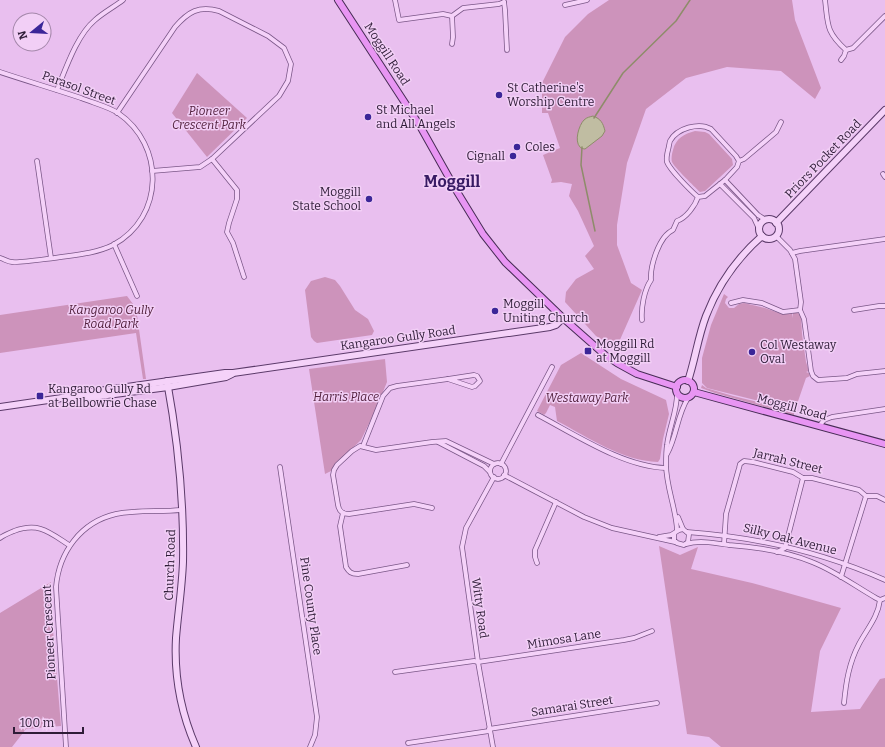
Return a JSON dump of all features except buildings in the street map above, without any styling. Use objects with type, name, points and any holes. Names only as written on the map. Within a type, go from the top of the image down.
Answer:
[{"type":"main road","name":"Moggill Road","points":[[338,0],[420,126],[456,190],[487,240],[505,262],[563,318],[593,345],[617,363],[637,374],[677,387]]},
{"type":"main road","name":"Priors Pocket Road","points":[[776,222],[885,110]]},
{"type":"main road","points":[[766,220],[776,222],[779,230],[776,236],[769,239],[762,236],[759,229],[762,223],[766,220]]},
{"type":"main road","points":[[688,381],[706,316],[716,295],[734,266],[762,236]]},
{"type":"main road","name":"Kangaroo Gully Road","points":[[0,407],[62,398],[69,400],[168,384],[226,377],[233,373],[550,327],[556,325],[563,318]]},
{"type":"main road","points":[[688,381],[692,384],[694,392],[688,398],[682,398],[678,394],[677,387],[680,382],[688,381]]},
{"type":"main road","name":"Church Road","points":[[168,384],[178,457],[183,562],[176,637],[176,671],[184,712],[196,747]]},
{"type":"main road","name":"Moggill Road","points":[[694,392],[820,425],[885,444]]},
{"type":"street","points":[[57,90],[84,33],[94,20],[123,0]]},
{"type":"street","points":[[395,0],[399,20],[443,14],[452,16],[463,8],[499,4],[504,1],[507,50]]},
{"type":"street","points":[[565,5],[587,0]]},
{"type":"street","points":[[825,0],[829,30],[832,36],[846,50]]},
{"type":"street","points":[[118,113],[183,18],[192,12],[211,8],[219,11],[268,36],[284,48],[291,64],[288,81],[279,96],[212,159],[200,167],[152,171]]},
{"type":"street","points":[[452,16],[452,44]]},
{"type":"street","points":[[846,50],[853,48],[885,16]]},
{"type":"street","points":[[841,60],[846,50]]},
{"type":"street","name":"Parasol Street","points":[[0,72],[106,107],[118,113],[139,133],[147,148],[153,184],[151,196],[136,226],[114,244],[91,252],[51,258],[12,262],[0,258]]},
{"type":"street","points":[[698,197],[705,196],[720,184],[737,167],[739,161],[744,159],[776,132],[781,122]]},
{"type":"street","points":[[698,197],[667,163],[666,158],[670,142],[683,129],[708,127],[739,161]]},
{"type":"street","points":[[212,159],[237,190],[237,199],[227,232],[233,243],[244,277]]},
{"type":"street","points":[[37,161],[51,258]]},
{"type":"street","points":[[724,180],[766,220]]},
{"type":"street","points":[[720,184],[754,218],[759,229]]},
{"type":"street","points":[[642,320],[641,312],[648,284],[651,280],[651,272],[661,242],[669,232],[673,230],[677,221],[680,220],[695,205],[698,197]]},
{"type":"street","points":[[776,236],[792,253],[795,259],[801,302],[800,310],[804,319],[811,371],[815,379],[823,380],[847,378],[858,374],[885,371]]},
{"type":"street","points":[[792,253],[885,239]]},
{"type":"street","points":[[114,244],[137,296]]},
{"type":"street","points":[[731,302],[743,300],[762,303],[783,312],[800,310]]},
{"type":"street","points":[[854,310],[885,306]]},
{"type":"street","points":[[501,464],[552,367]]},
{"type":"street","points":[[363,446],[383,396],[390,388],[448,378],[478,376],[480,381],[475,386],[472,386],[448,378]]},
{"type":"street","points":[[678,394],[676,409],[667,445],[666,468],[676,513],[689,539],[686,544]]},
{"type":"street","points":[[667,454],[671,447],[681,411],[688,398]]},
{"type":"street","points":[[820,425],[824,420],[832,417],[885,409]]},
{"type":"street","points":[[538,415],[615,455],[655,468],[666,468]]},
{"type":"street","points":[[432,508],[414,504],[349,514],[343,513],[339,509],[333,475],[337,465],[355,447],[363,446],[376,450],[438,442],[451,443],[494,464],[501,464],[505,468],[504,475],[498,479],[494,478],[487,468],[438,442]]},
{"type":"street","name":"Jarrah Street","points":[[724,544],[727,509],[738,468],[744,461],[793,472],[803,478],[812,478],[859,490],[866,496],[877,496],[885,500]]},
{"type":"street","points":[[490,472],[494,464]]},
{"type":"street","name":"Pine County Place","points":[[280,467],[317,717],[315,735],[310,747]]},
{"type":"street","name":"Silky Oak Avenue","points":[[504,475],[584,517],[612,528],[655,537],[681,545],[696,542],[724,544],[777,552],[813,562],[883,599]]},
{"type":"street","name":"Witty Road","points":[[493,747],[478,662],[462,547],[466,528],[494,478]]},
{"type":"street","points":[[777,552],[785,548],[803,478]]},
{"type":"street","points":[[841,577],[866,496]]},
{"type":"street","points":[[537,563],[535,550],[556,502]]},
{"type":"street","name":"Pioneer Crescent","points":[[66,747],[56,587],[58,569],[64,553],[69,545],[86,528],[109,516],[128,513],[181,510]]},
{"type":"street","points":[[343,513],[340,526],[346,567],[349,571],[353,574],[358,574],[407,565]]},
{"type":"street","points":[[675,542],[676,513]]},
{"type":"street","points":[[0,538],[25,527],[41,528],[69,545]]},
{"type":"street","name":"Silky Oak Avenue","points":[[655,537],[685,531],[751,539],[785,546],[845,563],[885,580]]},
{"type":"street","points":[[844,703],[845,684],[849,667],[859,644],[874,619],[883,599]]},
{"type":"street","name":"Mimosa Lane","points":[[395,672],[474,661],[478,662],[624,640],[652,631]]},
{"type":"street","name":"Samarai Street","points":[[408,743],[657,703]]},
{"type":"green space","points":[[609,0],[792,0],[795,20],[821,88],[815,99],[781,71],[727,67],[686,78],[646,109],[627,163],[617,225],[617,245],[631,283],[642,290],[619,342],[611,345],[596,336],[565,302],[566,292],[576,279],[594,269],[585,256],[594,246],[578,211],[569,196],[572,184],[561,182],[551,183],[552,180],[543,155],[560,148],[548,113],[542,113],[542,83],[565,37],[588,14]]},
{"type":"green space","name":"Pioneer Crescent Park","points":[[197,73],[247,118],[207,157],[172,113]]},
{"type":"green space","points":[[695,131],[709,134],[732,159],[733,165],[705,191],[700,192],[672,162],[672,153],[676,142],[684,135]]},
{"type":"green space","points":[[325,277],[335,280],[355,310],[368,319],[374,331],[372,335],[317,343],[314,341],[311,337],[305,290],[311,281]]},
{"type":"green space","points":[[724,294],[728,297],[725,303],[729,308],[734,308],[739,304],[744,303],[782,314],[792,313],[793,318],[793,313],[798,313],[801,316],[806,362],[809,371],[806,372],[809,373],[810,376],[806,378],[795,410],[707,388],[702,383],[702,358],[711,325]]},
{"type":"green space","name":"Kangaroo Gully Road Park","points":[[127,296],[136,308],[146,379],[143,379],[136,333],[0,353],[0,315]]},
{"type":"green space","name":"Westaway Park","points":[[581,353],[621,379],[666,400],[669,414],[660,459],[658,462],[645,461],[618,453],[593,441],[557,421],[555,407],[550,405],[544,415],[537,411],[561,365]]},
{"type":"green space","name":"Harris Place","points":[[385,359],[387,382],[361,440],[334,466],[331,471],[325,474],[309,369]]},
{"type":"green space","points":[[702,385],[706,388],[733,396],[794,411],[794,415],[715,393],[701,388]]},
{"type":"green space","points":[[659,546],[680,555],[698,547],[691,569],[752,583],[841,608],[820,651],[811,712],[860,709],[880,679],[885,678],[885,747],[721,747],[709,737],[687,734]]},
{"type":"green space","points":[[51,582],[50,594],[61,726],[26,729],[12,747],[0,747],[0,613]]},
{"type":"shaded area","points":[[593,116],[598,118],[605,131],[602,136],[585,149],[580,147],[578,144],[577,137],[582,122]]},
{"type":"waterway","points":[[594,118],[623,73],[676,21],[690,0]]},
{"type":"waterway","points":[[582,147],[581,165],[595,231]]},
{"type":"place","name":"St Catherine's Worship Centre","points":[[499,95]]},
{"type":"place","name":"St Michael and All Angels","points":[[368,117]]},
{"type":"place","name":"Coles","points":[[517,147]]},
{"type":"place","name":"Cignall","points":[[513,156]]},
{"type":"place","name":"Moggill State School","points":[[369,199]]},
{"type":"place","name":"Moggill Uniting Church","points":[[495,311]]},
{"type":"place","name":"Moggill Rd at Moggill","points":[[588,351]]},
{"type":"place","name":"Col Westaway Oval","points":[[752,352]]},
{"type":"place","name":"Kangaroo Gully Rd at Bellbowrie Chase","points":[[40,396]]},
{"type":"district","name":"Moggill","points":[[452,181]]}]
